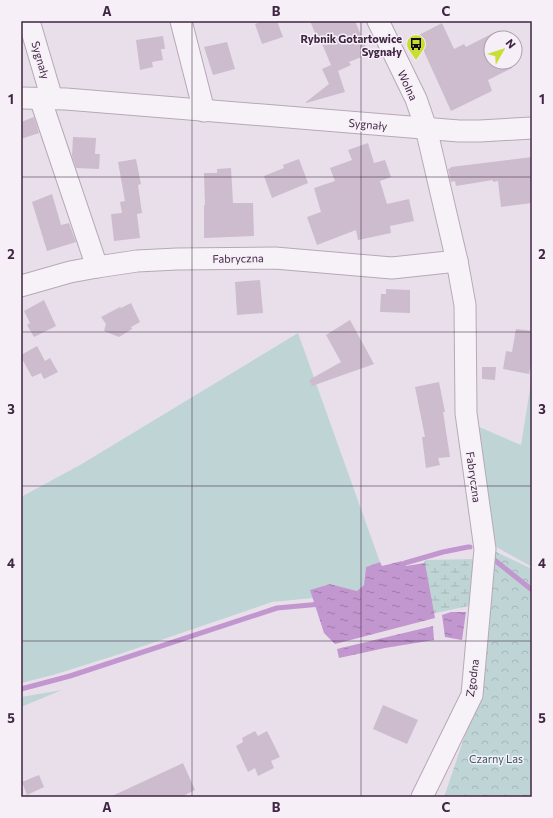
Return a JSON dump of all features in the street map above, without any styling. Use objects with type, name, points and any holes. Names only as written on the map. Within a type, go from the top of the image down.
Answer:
[{"type":"street","name":"Sygnały","points":[[29,21],[38,98],[426,128],[480,131],[532,128]]},
{"type":"street","points":[[181,21],[204,111]]},
{"type":"street","name":"Wolna","points":[[378,21],[416,99],[426,128]]},
{"type":"street","points":[[38,98],[97,267]]},
{"type":"street","name":"Fabryczna","points":[[426,128],[457,261],[465,305],[466,413],[484,549]]},
{"type":"street","name":"Fabryczna","points":[[21,286],[70,272],[137,261],[275,258],[392,268],[457,261]]},
{"type":"street","name":"Zgodna","points":[[422,797],[472,695],[484,549]]},
{"type":"green space","points":[[298,333],[380,562],[366,567],[364,585],[357,591],[330,584],[311,590],[313,598],[272,602],[120,654],[53,675],[21,683],[21,497],[80,465]]},
{"type":"green space","points":[[531,383],[532,567],[491,544],[477,426],[521,445]]},
{"type":"green space","name":"Czarny Las","points":[[492,550],[532,569],[532,797],[444,797],[480,691]]},
{"type":"green space","points":[[476,559],[473,605],[431,614],[420,567],[426,560]]},
{"type":"green space","points":[[62,690],[21,707],[21,697]]},
{"type":"water","points":[[402,561],[406,566],[425,563],[435,618],[335,644],[324,633],[310,590],[330,584],[357,591],[364,585],[366,567],[380,562],[382,566]]},
{"type":"water","points":[[451,612],[466,612],[462,640],[445,637],[442,615]]},
{"type":"water","points":[[433,626],[434,640],[385,648],[339,658],[337,649]]},
{"type":"building","points":[[263,21],[277,21],[283,37],[262,44],[255,24]]},
{"type":"building","points":[[310,21],[355,21],[369,54],[349,62],[351,65],[338,71],[345,92],[306,103],[329,84],[322,69],[331,65],[320,39],[318,40]]},
{"type":"building","points":[[442,23],[454,49],[464,44],[466,47],[483,38],[483,70],[508,70],[488,80],[492,91],[451,111],[417,36]]},
{"type":"building","points":[[163,36],[165,49],[161,49],[163,60],[152,62],[153,67],[140,70],[136,40]]},
{"type":"building","points":[[227,42],[235,69],[213,75],[204,47]]},
{"type":"building","points":[[34,117],[39,133],[21,139],[21,122]]},
{"type":"building","points":[[73,137],[96,138],[95,154],[100,154],[99,169],[76,168],[72,156]]},
{"type":"building","points":[[368,143],[374,163],[385,160],[391,177],[380,181],[387,204],[409,199],[414,221],[390,226],[391,233],[358,240],[356,230],[317,245],[307,217],[321,212],[314,188],[335,181],[330,168],[352,160],[348,150]]},
{"type":"building","points":[[532,157],[532,203],[501,207],[498,181],[493,182],[493,180],[456,186],[455,181],[451,182],[448,169],[451,167]]},
{"type":"building","points":[[136,159],[141,184],[138,185],[142,213],[137,214],[140,238],[114,241],[111,214],[122,213],[120,202],[125,201],[118,162]]},
{"type":"building","points":[[299,159],[308,183],[272,198],[264,176],[284,168],[283,165]]},
{"type":"building","points":[[231,168],[233,203],[253,203],[254,236],[204,238],[204,173],[217,173],[217,169]]},
{"type":"building","points":[[52,194],[61,225],[69,223],[76,242],[47,251],[32,202]]},
{"type":"building","points":[[260,280],[263,313],[237,315],[235,282]]},
{"type":"building","points":[[386,289],[410,290],[410,313],[380,312],[381,294],[386,294]]},
{"type":"building","points":[[44,300],[56,326],[34,337],[27,325],[30,323],[24,311]]},
{"type":"building","points":[[131,303],[140,322],[119,337],[104,331],[106,324],[101,317]]},
{"type":"building","points":[[350,320],[374,364],[312,386],[309,380],[341,362],[326,335]]},
{"type":"building","points":[[516,329],[532,331],[532,359],[529,374],[503,369],[506,351],[512,352]]},
{"type":"building","points":[[37,346],[45,361],[50,358],[58,372],[44,379],[41,373],[32,377],[21,357],[21,355]]},
{"type":"building","points":[[482,367],[496,367],[495,380],[482,379]]},
{"type":"building","points":[[439,382],[445,412],[443,412],[450,457],[438,458],[440,465],[426,468],[422,437],[425,437],[415,387]]},
{"type":"building","points":[[383,705],[418,720],[407,744],[373,729]]},
{"type":"building","points":[[255,731],[258,736],[267,731],[280,757],[271,761],[274,768],[258,776],[255,768],[248,772],[236,746],[243,742],[242,738]]},
{"type":"building","points":[[183,763],[195,790],[181,797],[110,797]]},
{"type":"building","points":[[39,775],[44,787],[27,795],[22,782]]},
{"type":"waterway","points":[[400,567],[405,563],[443,552],[470,547]]},
{"type":"waterway","points":[[492,558],[532,590]]},
{"type":"waterway","points":[[21,689],[70,676],[277,608],[321,604]]},
{"type":"place","name":"Rybnik Gotartowice Sygnały","points":[[416,61]]}]
